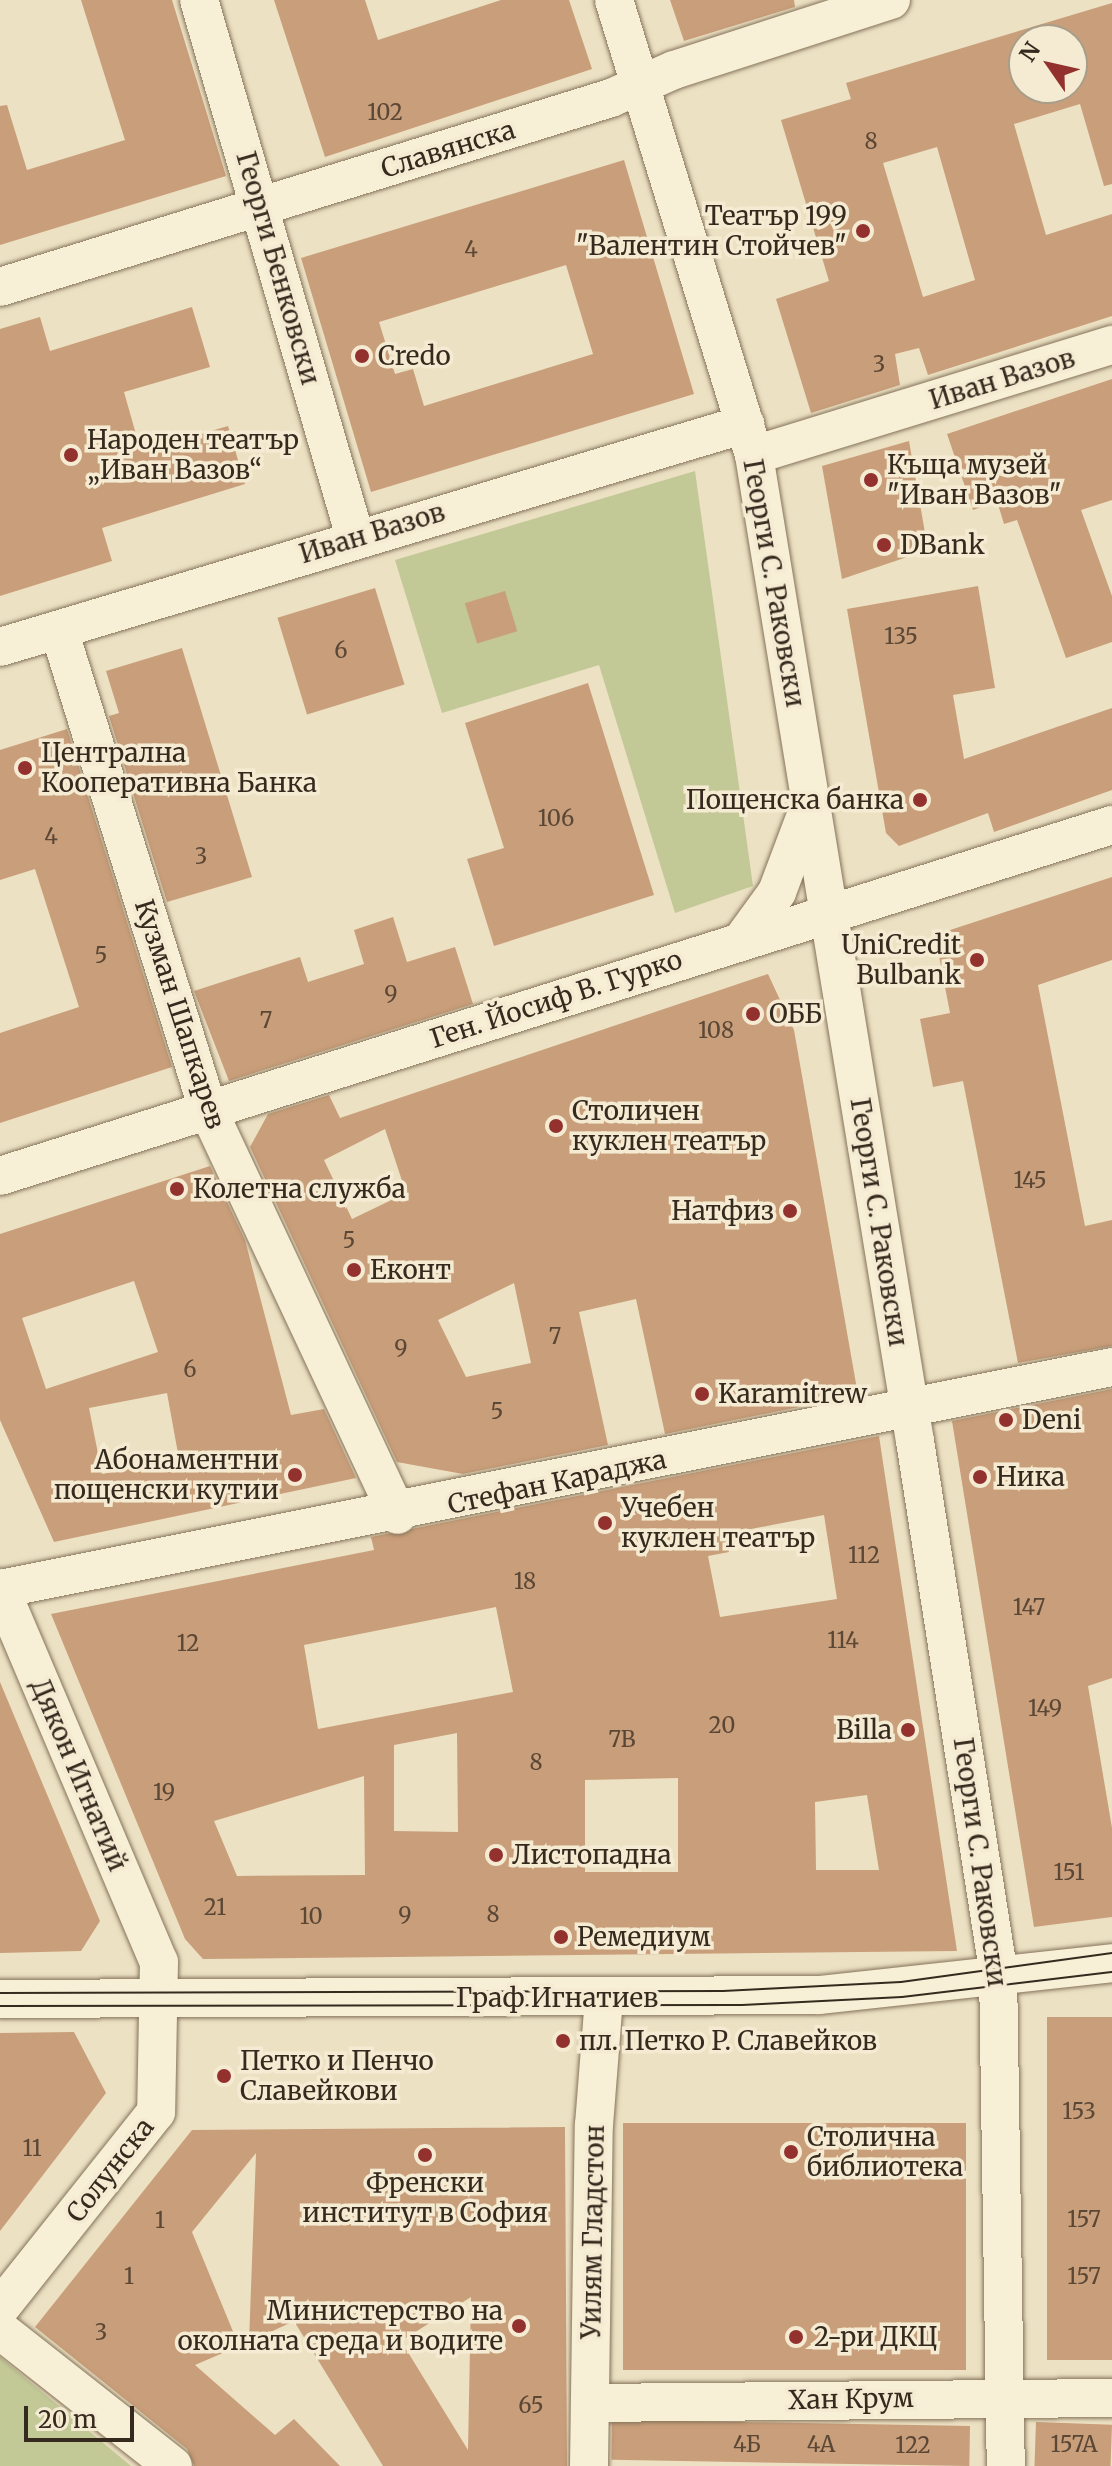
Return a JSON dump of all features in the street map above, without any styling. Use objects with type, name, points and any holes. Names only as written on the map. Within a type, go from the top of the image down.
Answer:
[{"type":"street","name":"Георги Бенковски","points":[[199,0],[262,207],[355,537]]},
{"type":"street","name":"Георги С. Раковски","points":[[614,0],[749,440],[830,912],[909,1407],[999,1977],[1006,2466]]},
{"type":"street","name":"Славянска","points":[[0,287],[262,207],[891,0]]},
{"type":"street","name":"Иван Вазов","points":[[0,647],[355,537],[749,440],[1112,345]]},
{"type":"street","name":"Кузман Шапкарев","points":[[59,630],[208,1110],[398,1515]]},
{"type":"street","points":[[743,939],[777,892],[811,800]]},
{"type":"street","name":"Ген. Йосиф В. Гурко","points":[[0,1176],[1112,825]]},
{"type":"street","name":"Стефан Караджа","points":[[0,1589],[398,1515],[1112,1367]]},
{"type":"street","name":"Дякон Игнатий","points":[[0,1589],[158,1980]]},
{"type":"street","name":"Граф Игнатиев","points":[[0,1999],[158,1980],[604,1998],[819,1995],[1112,1963]]},
{"type":"street","name":"Солунска","points":[[0,2308],[156,2112],[158,1980]]},
{"type":"street","name":"Уилям Гладстон","points":[[589,2466],[594,2125],[604,1998]]},
{"type":"street","points":[[0,2330],[173,2466]]},
{"type":"street","name":"Хан Крум","points":[[590,2403],[1112,2398]]},
{"type":"green space","points":[[695,471],[753,886],[675,913],[599,665],[442,713],[395,560]]},
{"type":"green space","points":[[0,2357],[131,2466],[0,2466]]},
{"type":"building","points":[[81,0],[172,0],[226,176],[0,245],[0,106],[7,105],[27,170],[125,140]]},
{"type":"building","points":[[274,0],[365,0],[378,40],[501,0],[569,0],[592,69],[325,157]]},
{"type":"building","points":[[670,0],[794,0],[795,7],[684,41]]},
{"type":"building","points":[[1112,3],[1112,184],[1104,186],[1080,104],[1088,104],[1088,24],[1042,24]]},
{"type":"building","points":[[1008,34],[1008,104],[1080,104],[1014,124],[1046,235],[1112,214],[1112,316],[928,375],[919,348],[895,354],[900,385],[811,413],[776,299],[829,281],[781,120],[851,99],[846,83]],"holes":[[[937,147],[975,280],[923,297],[883,163]]]},
{"type":"building","points":[[624,160],[694,394],[371,492],[301,258]],"holes":[[[566,265],[593,354],[424,406],[413,369],[395,374],[379,322]]]},
{"type":"building","name":"Народен театър „Иван Вазов“","points":[[192,307],[210,367],[124,392],[141,452],[228,426],[245,484],[102,528],[112,561],[0,596],[0,329],[40,317],[50,351]]},
{"type":"building","points":[[1112,379],[1112,500],[1081,510],[1112,596],[1112,642],[1066,658],[1017,520],[1004,524],[997,501],[973,510],[947,434]]},
{"type":"building","points":[[909,441],[928,550],[842,579],[822,466]]},
{"type":"building","points":[[978,586],[995,688],[953,695],[964,759],[1112,708],[1112,790],[994,832],[988,813],[899,846],[886,833],[847,609]]},
{"type":"building","points":[[375,588],[405,685],[307,714],[277,618]]},
{"type":"building","points":[[505,591],[517,631],[477,643],[465,603]]},
{"type":"building","points":[[182,648],[252,877],[167,902],[109,716],[119,713],[106,671]]},
{"type":"building","points":[[588,683],[654,895],[494,946],[467,859],[504,848],[465,723]]},
{"type":"building","points":[[67,729],[172,1067],[0,1123],[0,1033],[79,1007],[35,869],[0,880],[0,750]]},
{"type":"building","points":[[1112,877],[1112,960],[1038,985],[1085,1226],[1112,1220],[1112,1346],[1018,1363],[963,1081],[933,1087],[920,1019],[950,1013],[935,935]]},
{"type":"building","points":[[393,917],[407,962],[455,947],[473,1004],[229,1081],[194,991],[300,957],[308,982],[364,964],[354,930]]},
{"type":"building","points":[[768,974],[794,1030],[858,1395],[665,1434],[636,1299],[579,1312],[608,1445],[463,1474],[397,1462],[250,1147],[268,1114],[329,1095],[340,1118]],"holes":[[[385,1129],[406,1193],[352,1219],[324,1160]],[[514,1283],[531,1363],[466,1377],[438,1320]]]},
{"type":"building","points":[[210,1166],[245,1240],[291,1415],[324,1409],[356,1478],[54,1542],[0,1420],[0,1234]],"holes":[[[134,1281],[158,1352],[46,1389],[22,1318]],[[167,1393],[179,1459],[102,1474],[89,1408]]]},
{"type":"building","points":[[1112,1389],[1112,1678],[1088,1686],[1112,1828],[1112,1917],[1034,1927],[952,1421]]},
{"type":"building","points":[[879,1436],[957,1951],[203,1959],[185,1939],[51,1614],[374,1550],[371,1537]],"holes":[[[824,1515],[837,1599],[720,1617],[708,1556],[729,1552],[725,1534]],[[496,1607],[513,1692],[318,1729],[304,1645]],[[457,1733],[458,1832],[394,1831],[394,1745]],[[364,1776],[365,1875],[237,1876],[214,1821]],[[678,1778],[678,1872],[585,1872],[585,1780]],[[867,1795],[879,1870],[816,1870],[815,1802]]]},
{"type":"building","points":[[0,1682],[100,1921],[81,1951],[0,1953]]},
{"type":"building","points":[[1047,2017],[1112,2017],[1112,2360],[1047,2360]]},
{"type":"building","points":[[74,2032],[106,2093],[0,2231],[0,2033]]},
{"type":"building","points":[[623,2123],[966,2123],[966,2370],[623,2370]]},
{"type":"building","points":[[565,2127],[567,2466],[383,2466],[294,2321],[249,2342],[256,2153],[192,2232],[239,2346],[195,2365],[275,2435],[294,2419],[340,2466],[194,2466],[187,2449],[35,2327],[192,2130]],"holes":[[[471,2297],[468,2450],[401,2341]]]},
{"type":"building","points":[[612,2420],[970,2426],[969,2466],[611,2460]]},
{"type":"building","points":[[1036,2422],[1112,2425],[1111,2466],[1034,2466]]},
{"type":"tram line","points":[[0,1993],[723,1991],[901,1982],[1112,1953]]},
{"type":"tram line","points":[[0,2006],[742,2005],[902,1997],[1112,1972]]},
{"type":"place","name":"Театър 199 \"Валентин Стойчев\"","points":[[863,231]]},
{"type":"place","name":"Credo","points":[[362,356]]},
{"type":"place","name":"Народен театър „Иван Вазов“","points":[[71,455]]},
{"type":"place","name":"Къща музей \"Иван Вазов\"","points":[[871,480]]},
{"type":"place","name":"DBank","points":[[884,545]]},
{"type":"place","name":"Централна Кооперативна Банка","points":[[25,768]]},
{"type":"place","name":"Пощенска банка","points":[[920,800]]},
{"type":"place","name":"UniCredit Bulbank","points":[[977,960]]},
{"type":"place","name":"ОББ","points":[[753,1014]]},
{"type":"place","name":"Столичен куклен театър","points":[[556,1126]]},
{"type":"place","name":"Колетна служба","points":[[177,1189]]},
{"type":"place","name":"Натфиз","points":[[790,1211]]},
{"type":"place","name":"Еконт","points":[[354,1270]]},
{"type":"place","name":"Karamitrew","points":[[702,1394]]},
{"type":"place","name":"Deni","points":[[1006,1420]]},
{"type":"place","name":"Абонаментни пощенски кутии","points":[[295,1475]]},
{"type":"place","name":"Ника","points":[[980,1477]]},
{"type":"place","name":"Учебен куклен театър","points":[[605,1523]]},
{"type":"place","name":"Billa","points":[[908,1730]]},
{"type":"place","name":"Листопадна","points":[[496,1855]]},
{"type":"place","name":"Ремедиум","points":[[561,1937]]},
{"type":"place","name":"пл. Петко Р. Славейков","points":[[563,2041]]},
{"type":"place","name":"Петко и Пенчо Славейкови","points":[[224,2076]]},
{"type":"place","name":"Столична библиотека","points":[[791,2152]]},
{"type":"place","name":"Френски институт в София","points":[[425,2155]]},
{"type":"place","name":"Министерство на околната среда и водите","points":[[519,2326]]},
{"type":"place","name":"2-ри ДКЦ","points":[[796,2337]]}]
